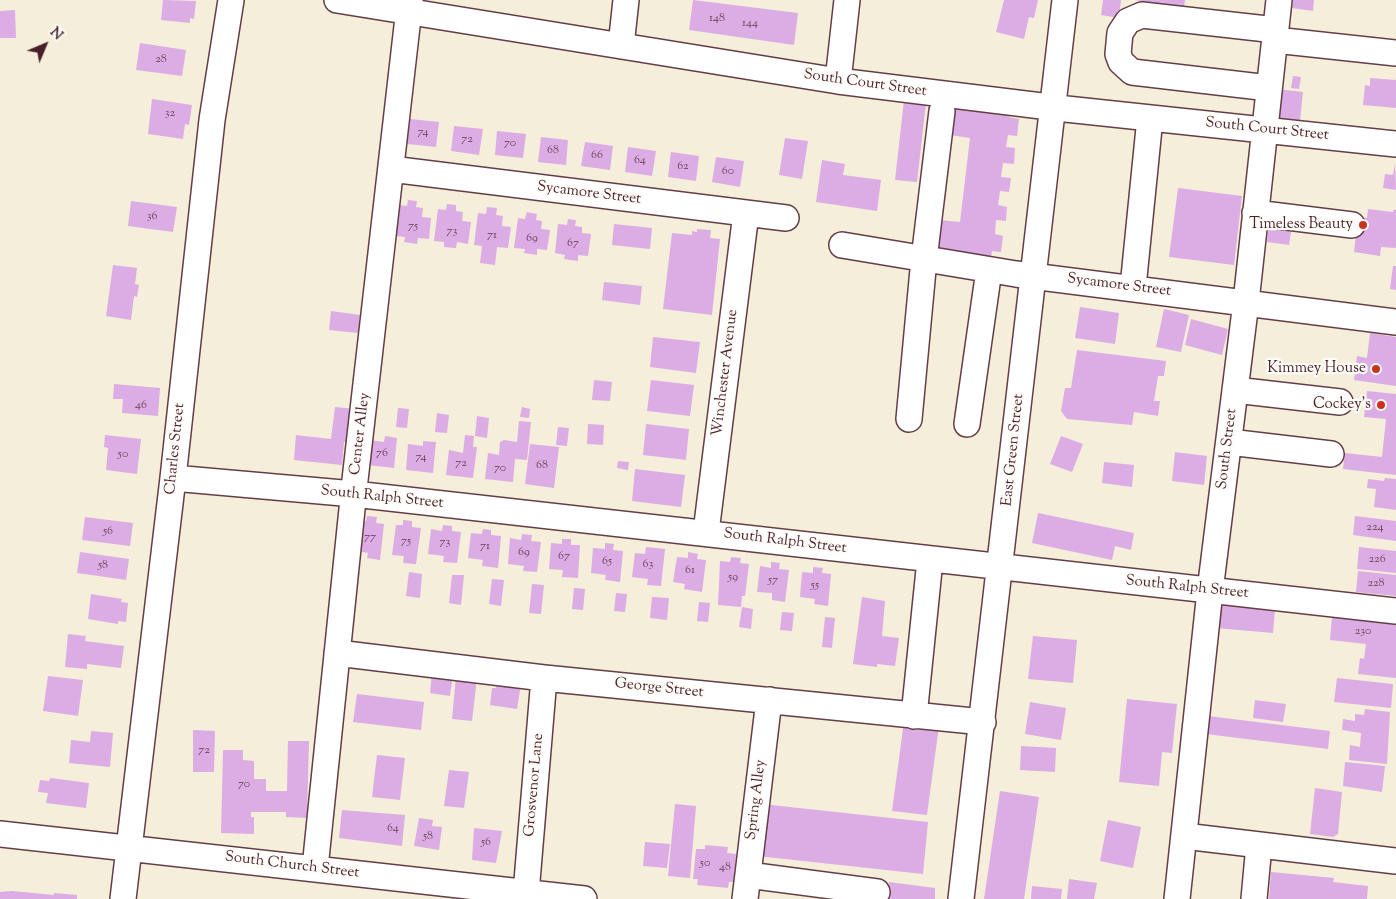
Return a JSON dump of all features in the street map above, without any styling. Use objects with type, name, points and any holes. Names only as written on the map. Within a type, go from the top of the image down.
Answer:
[{"type":"street","name":"Charles Street","points":[[123,899],[173,478],[212,120],[231,0]]},
{"type":"street","name":"South Court Street","points":[[337,0],[410,6],[621,46],[838,81],[1053,108],[1396,144]]},
{"type":"street","points":[[621,46],[626,0]]},
{"type":"street","points":[[838,81],[847,0]]},
{"type":"street","name":"East Green Street","points":[[961,899],[1065,0]]},
{"type":"street","name":"South Street","points":[[1177,899],[1210,591],[1246,302],[1279,0]]},
{"type":"street","name":"Center Alley","points":[[315,868],[354,494],[410,6]]},
{"type":"street","points":[[1269,88],[1132,72],[1120,62],[1118,54],[1120,33],[1128,21],[1142,15],[1396,53]]},
{"type":"street","points":[[908,419],[924,259],[942,111]]},
{"type":"street","points":[[1133,287],[1150,118]]},
{"type":"street","name":"Sycamore Street","points":[[391,169],[786,218]]},
{"type":"street","name":"Winchester Avenue","points":[[706,532],[746,213]]},
{"type":"street","points":[[1255,213],[1352,225]]},
{"type":"street","name":"Sycamore Street","points":[[842,245],[989,270],[1396,322]]},
{"type":"street","points":[[967,424],[989,270]]},
{"type":"street","points":[[1235,390],[1340,402]]},
{"type":"street","points":[[1229,442],[1331,454]]},
{"type":"street","name":"South Ralph Street","points":[[173,478],[354,494],[706,532],[930,560],[1396,611]]},
{"type":"street","points":[[914,716],[930,560]]},
{"type":"street","name":"George Street","points":[[337,653],[544,678],[982,722]]},
{"type":"street","name":"Grosvenor Lane","points":[[526,893],[544,678]]},
{"type":"street","name":"Spring Alley","points":[[747,887],[769,700]]},
{"type":"street","name":"South Church Street","points":[[0,834],[315,868],[406,890],[526,893],[584,899]]},
{"type":"street","points":[[1184,836],[1396,861]]},
{"type":"street","points":[[1254,899],[1259,845]]},
{"type":"street","points":[[747,887],[818,892],[877,892]]},
{"type":"building","points":[[163,0],[196,1],[194,19],[190,18],[190,23],[161,20]]},
{"type":"building","points":[[693,0],[798,13],[794,45],[689,30]]},
{"type":"building","points":[[1004,0],[1038,0],[1034,18],[1029,17],[1024,39],[996,32]]},
{"type":"building","points":[[1103,0],[1121,0],[1119,18],[1101,15]]},
{"type":"building","points":[[1135,0],[1185,0],[1184,7]]},
{"type":"building","points":[[1293,0],[1314,0],[1313,11],[1292,8]]},
{"type":"building","points":[[15,10],[16,38],[0,38],[0,11]]},
{"type":"building","points":[[140,43],[186,50],[182,76],[136,70]]},
{"type":"building","points":[[1293,76],[1301,77],[1299,89],[1291,88]]},
{"type":"building","points":[[1370,78],[1396,80],[1396,108],[1363,105],[1365,85],[1370,86]]},
{"type":"building","points":[[1277,89],[1303,92],[1300,121],[1274,118]]},
{"type":"building","points":[[152,99],[192,105],[189,125],[185,124],[183,139],[148,134]]},
{"type":"building","points":[[904,100],[926,103],[917,182],[895,180]]},
{"type":"building","points":[[953,104],[1010,111],[1009,117],[1019,119],[1017,136],[1008,135],[1006,147],[1015,148],[1014,164],[1003,163],[1001,177],[1011,178],[1009,192],[1000,191],[998,205],[1007,207],[1006,221],[996,220],[995,234],[1003,236],[1001,252],[992,251],[991,257],[936,251],[939,220],[960,222],[970,138],[950,135]]},
{"type":"building","points":[[410,119],[439,122],[436,147],[407,144]]},
{"type":"building","points":[[454,126],[483,129],[479,155],[451,151]]},
{"type":"building","points":[[497,131],[526,134],[523,158],[495,155]]},
{"type":"building","points":[[541,137],[568,140],[566,165],[538,162]]},
{"type":"building","points":[[785,138],[808,141],[802,179],[779,175]]},
{"type":"building","points":[[585,142],[613,146],[610,170],[581,166]]},
{"type":"building","points":[[628,147],[656,151],[652,176],[625,172]]},
{"type":"building","points":[[671,152],[699,156],[696,181],[668,177]]},
{"type":"building","points":[[716,157],[744,161],[740,187],[712,182]]},
{"type":"building","points":[[822,160],[845,164],[843,175],[881,180],[877,211],[816,202]]},
{"type":"building","points":[[1395,164],[1396,190],[1383,188],[1385,174],[1393,175]]},
{"type":"building","points":[[1178,188],[1242,196],[1234,265],[1169,257]]},
{"type":"building","points":[[408,200],[417,201],[416,207],[423,208],[422,217],[431,218],[429,239],[418,238],[417,244],[404,242],[405,237],[395,236],[398,205],[407,206]]},
{"type":"building","points":[[131,201],[177,207],[173,232],[128,226]]},
{"type":"building","points":[[447,204],[456,205],[456,211],[463,212],[462,221],[471,222],[468,244],[457,242],[456,248],[444,247],[444,242],[434,241],[438,209],[446,210]]},
{"type":"building","points":[[487,207],[497,208],[496,215],[503,216],[502,226],[511,227],[508,248],[497,247],[495,265],[480,263],[482,246],[474,245],[478,213],[486,214]]},
{"type":"building","points":[[1368,209],[1393,212],[1393,210],[1396,210],[1396,248],[1381,247],[1380,256],[1354,252],[1358,217],[1367,218]]},
{"type":"building","points":[[527,212],[537,214],[536,220],[542,221],[541,229],[550,230],[547,250],[537,249],[537,255],[524,253],[525,249],[514,248],[518,218],[525,219]]},
{"type":"building","points":[[568,219],[576,220],[575,226],[582,227],[582,233],[591,234],[588,256],[578,255],[578,261],[564,259],[565,255],[555,253],[558,224],[567,225]]},
{"type":"building","points":[[1269,223],[1292,226],[1289,245],[1267,242]]},
{"type":"building","points":[[614,224],[652,228],[650,249],[612,245]]},
{"type":"building","points":[[697,229],[711,230],[710,238],[720,239],[712,315],[663,309],[672,233],[692,235],[692,231],[697,232]]},
{"type":"building","points":[[113,265],[137,268],[135,284],[139,285],[137,297],[134,296],[131,320],[106,316]]},
{"type":"building","points":[[1393,266],[1396,266],[1396,290],[1390,289]]},
{"type":"building","points":[[604,282],[642,286],[640,305],[602,300]]},
{"type":"building","points":[[1080,307],[1119,313],[1115,344],[1075,338]]},
{"type":"building","points":[[1164,309],[1189,315],[1181,352],[1156,347]]},
{"type":"building","points":[[331,311],[360,315],[358,333],[329,330]]},
{"type":"building","points":[[1191,319],[1228,329],[1222,355],[1185,345]]},
{"type":"building","name":"Kimmey House","points":[[1370,333],[1396,337],[1396,386],[1354,380],[1357,356],[1367,358]]},
{"type":"building","points":[[653,337],[700,342],[696,373],[650,367]]},
{"type":"building","points":[[1077,350],[1166,361],[1164,376],[1158,376],[1154,401],[1160,401],[1158,416],[1134,412],[1132,425],[1067,419],[1061,411],[1065,388],[1071,388]]},
{"type":"building","points":[[594,380],[612,382],[610,401],[592,400]]},
{"type":"building","points":[[651,380],[694,385],[690,416],[647,411]]},
{"type":"building","points":[[114,384],[160,388],[158,416],[122,413],[123,399],[113,399]]},
{"type":"building","points":[[1367,391],[1396,394],[1396,475],[1343,469],[1345,453],[1382,457],[1386,419],[1364,417]]},
{"type":"building","points":[[335,407],[356,409],[353,443],[344,442],[342,465],[294,460],[296,435],[331,439]]},
{"type":"building","points":[[522,407],[530,409],[529,418],[520,417]]},
{"type":"building","points":[[398,408],[409,409],[407,428],[396,427]]},
{"type":"building","points":[[437,413],[449,415],[447,433],[435,432]]},
{"type":"building","points":[[477,416],[489,418],[487,438],[475,436]]},
{"type":"building","points":[[519,421],[531,422],[527,460],[515,459],[513,482],[485,479],[488,453],[499,455],[500,442],[504,440],[517,442]]},
{"type":"building","points":[[588,424],[604,425],[603,445],[587,444]]},
{"type":"building","points":[[646,424],[689,429],[686,460],[643,455]]},
{"type":"building","points":[[558,427],[569,428],[567,446],[556,445]]},
{"type":"building","points":[[105,435],[141,439],[137,474],[106,470],[108,448],[104,447]]},
{"type":"building","points":[[465,435],[474,436],[473,447],[477,447],[473,478],[446,475],[449,450],[463,453]]},
{"type":"building","points":[[385,436],[397,438],[394,468],[367,465],[370,440],[384,442]]},
{"type":"building","points":[[1061,436],[1083,444],[1072,472],[1050,464]]},
{"type":"building","points":[[423,441],[436,442],[433,473],[406,470],[408,444],[423,446]]},
{"type":"building","points":[[530,444],[559,447],[554,488],[525,484]]},
{"type":"building","points":[[1175,452],[1207,456],[1204,485],[1172,481]]},
{"type":"building","points":[[618,461],[629,462],[628,470],[617,468]]},
{"type":"building","points":[[1104,462],[1134,465],[1132,487],[1102,483]]},
{"type":"building","points":[[635,469],[685,475],[681,507],[632,501]]},
{"type":"building","points":[[1385,478],[1396,479],[1396,510],[1374,507],[1376,489],[1367,488],[1368,479],[1384,481]]},
{"type":"building","points":[[1038,513],[1134,533],[1131,550],[1115,546],[1112,560],[1032,543]]},
{"type":"building","points":[[367,516],[377,517],[376,523],[384,524],[380,560],[367,558],[368,553],[356,551],[360,521],[366,521]]},
{"type":"building","points":[[1355,516],[1396,521],[1396,541],[1353,535]]},
{"type":"building","points":[[85,517],[133,523],[130,546],[82,540]]},
{"type":"building","points":[[403,520],[412,521],[412,527],[421,528],[416,564],[403,563],[404,556],[392,555],[396,525],[403,525]]},
{"type":"building","points":[[443,525],[452,526],[452,531],[461,532],[457,563],[443,562],[444,556],[428,554],[431,529],[442,531]]},
{"type":"building","points":[[483,529],[491,530],[491,535],[501,536],[498,568],[482,566],[483,560],[468,558],[471,533],[482,534]]},
{"type":"building","points":[[522,534],[532,535],[531,541],[541,542],[537,572],[523,571],[524,566],[508,564],[510,538],[521,540]]},
{"type":"building","points":[[562,539],[571,539],[571,545],[580,545],[578,578],[562,577],[563,570],[549,569],[551,543],[562,544]]},
{"type":"building","points":[[605,543],[614,544],[613,550],[623,551],[620,582],[605,580],[606,575],[591,573],[593,548],[605,549]]},
{"type":"building","points":[[646,547],[665,549],[661,586],[647,585],[648,579],[632,577],[635,553],[645,554]]},
{"type":"building","points":[[1359,547],[1396,551],[1396,573],[1357,569]]},
{"type":"building","points":[[80,552],[129,559],[126,580],[77,573]]},
{"type":"building","points":[[688,552],[698,554],[697,559],[706,560],[702,592],[684,589],[685,584],[673,582],[677,557],[688,558]]},
{"type":"building","points":[[731,557],[741,558],[740,563],[749,564],[745,596],[742,596],[741,607],[718,605],[720,561],[730,562]]},
{"type":"building","points":[[771,562],[780,563],[779,569],[789,570],[785,602],[772,600],[772,593],[757,592],[760,566],[771,568]]},
{"type":"building","points":[[813,567],[823,568],[822,573],[831,574],[828,606],[814,604],[815,599],[800,597],[802,572],[813,573]]},
{"type":"building","points":[[1358,571],[1396,575],[1396,596],[1356,592]]},
{"type":"building","points":[[409,572],[422,574],[420,598],[406,596]]},
{"type":"building","points":[[452,575],[464,575],[461,605],[449,603]]},
{"type":"building","points":[[492,579],[504,580],[501,606],[489,604]]},
{"type":"building","points":[[532,584],[544,585],[541,614],[529,613]]},
{"type":"building","points":[[574,588],[585,589],[583,610],[572,609]]},
{"type":"building","points":[[616,593],[627,594],[625,612],[614,611]]},
{"type":"building","points":[[91,594],[122,599],[121,602],[128,603],[126,622],[118,621],[118,624],[88,619]]},
{"type":"building","points":[[652,597],[669,598],[667,620],[650,618]]},
{"type":"building","points":[[862,597],[885,601],[882,636],[899,638],[895,666],[877,664],[877,667],[853,664]]},
{"type":"building","points":[[699,602],[710,603],[708,622],[697,621]]},
{"type":"building","points":[[1218,604],[1275,610],[1273,633],[1216,628]]},
{"type":"building","points":[[742,607],[753,609],[751,629],[739,627]]},
{"type":"building","points":[[782,612],[794,613],[792,631],[780,630]]},
{"type":"building","points":[[1332,616],[1396,624],[1396,678],[1358,674],[1360,658],[1364,659],[1366,644],[1330,640]]},
{"type":"building","points":[[825,617],[835,618],[832,648],[822,647]]},
{"type":"building","points":[[68,634],[86,636],[85,641],[124,646],[121,668],[87,664],[87,669],[65,667]]},
{"type":"building","points":[[1033,636],[1077,640],[1073,683],[1028,679]]},
{"type":"building","points":[[432,672],[453,675],[450,696],[430,693]]},
{"type":"building","points":[[48,676],[83,680],[78,716],[43,711]]},
{"type":"building","points":[[456,676],[477,678],[472,721],[452,719]]},
{"type":"building","points":[[1337,678],[1393,684],[1391,708],[1334,702]]},
{"type":"building","points":[[497,681],[521,684],[517,709],[490,705],[492,688],[496,688]]},
{"type":"building","points":[[357,694],[424,702],[421,730],[353,722]]},
{"type":"building","points":[[1127,699],[1177,704],[1172,753],[1162,752],[1159,786],[1119,782]]},
{"type":"building","points":[[1255,700],[1286,704],[1283,722],[1253,718]]},
{"type":"building","points":[[1030,702],[1066,708],[1061,740],[1025,734]]},
{"type":"building","points":[[1365,709],[1390,712],[1387,764],[1349,760],[1350,745],[1360,747],[1361,733],[1342,730],[1343,719],[1355,721],[1355,714],[1364,715]]},
{"type":"building","points":[[1208,716],[1330,731],[1328,749],[1206,734]]},
{"type":"building","points":[[904,721],[939,726],[927,815],[892,811]]},
{"type":"building","points":[[193,730],[215,731],[214,772],[193,772]]},
{"type":"building","points":[[91,731],[113,733],[110,767],[69,763],[71,740],[90,742]]},
{"type":"building","points":[[288,741],[309,741],[307,818],[286,817],[286,812],[251,812],[251,817],[254,817],[254,834],[221,833],[223,750],[243,750],[243,760],[254,761],[254,779],[266,779],[266,791],[287,791]]},
{"type":"building","points":[[1021,746],[1056,748],[1055,772],[1020,770]]},
{"type":"building","points":[[377,755],[405,758],[400,800],[372,797]]},
{"type":"building","points":[[1345,762],[1385,766],[1382,792],[1343,786]]},
{"type":"building","points":[[449,770],[469,772],[464,808],[444,806]]},
{"type":"building","points":[[50,778],[89,783],[86,808],[46,803],[48,793],[38,792],[40,780],[49,781]]},
{"type":"building","points":[[1315,788],[1342,792],[1338,834],[1333,837],[1310,834]]},
{"type":"building","points":[[1000,791],[1039,797],[1024,899],[984,899]]},
{"type":"building","points":[[675,804],[696,806],[690,878],[668,876]]},
{"type":"building","points":[[762,804],[928,822],[923,874],[757,856]]},
{"type":"building","points":[[342,810],[405,815],[402,846],[339,838]]},
{"type":"building","points":[[419,818],[433,820],[432,826],[442,827],[439,850],[414,846]]},
{"type":"building","points":[[1108,820],[1141,827],[1133,868],[1100,861]]},
{"type":"building","points":[[474,828],[502,831],[496,863],[472,860]]},
{"type":"building","points":[[645,842],[670,844],[667,868],[643,866]]},
{"type":"building","points":[[705,845],[728,847],[727,853],[736,854],[734,882],[729,882],[728,888],[697,885],[698,879],[693,879],[696,849],[705,849]]},
{"type":"building","points":[[1271,872],[1334,878],[1333,882],[1368,886],[1367,899],[1269,899]]},
{"type":"building","points":[[1069,879],[1097,883],[1094,899],[1067,899]]},
{"type":"building","points":[[889,882],[935,888],[935,899],[887,899]]},
{"type":"building","points":[[1032,886],[1062,889],[1061,899],[1031,899]]},
{"type":"building","points":[[0,892],[77,895],[77,899],[0,899]]},
{"type":"place","name":"Timeless Beauty","points":[[1363,225]]},
{"type":"place","name":"Kimmey House","points":[[1376,369]]},
{"type":"place","name":"Cockey's","points":[[1381,405]]}]
